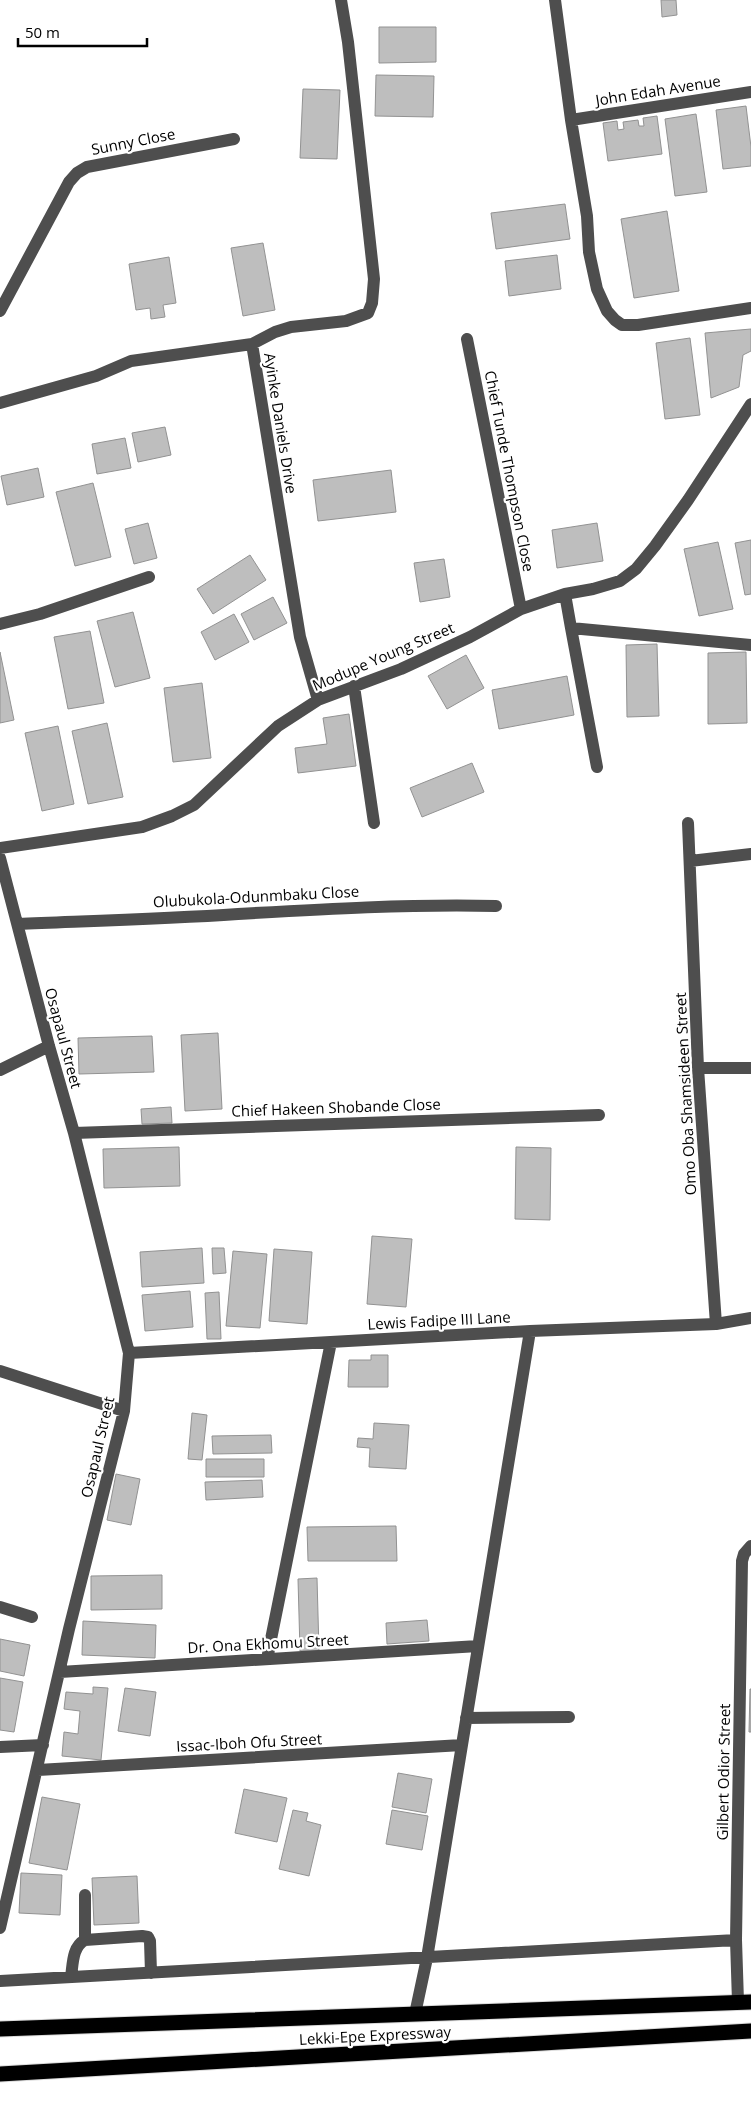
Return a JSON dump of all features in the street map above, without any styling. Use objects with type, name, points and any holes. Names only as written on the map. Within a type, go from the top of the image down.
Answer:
[{"type":"highway","name":"Lekki-Epe Expressway","points":[[0,2029],[744,2002]]},
{"type":"highway","name":"Lekki-Epe Expressway","points":[[0,2074],[751,2031]]},
{"type":"street","name":"Ayinke Daniels Drive","points":[[318,700],[300,637],[252,344],[275,332],[291,327],[359,318],[368,313],[371,307],[374,279],[348,42],[341,0]]},
{"type":"street","points":[[555,0],[571,120],[587,216],[590,252],[597,288],[607,311],[615,320],[622,324],[638,325],[751,308]]},
{"type":"street","name":"John Edah Avenue","points":[[571,120],[751,92]]},
{"type":"street","name":"Sunny Close","points":[[0,311],[69,182],[77,173],[87,167],[234,138]]},
{"type":"street","name":"Chief Tunde Thompson Close","points":[[467,339],[521,609]]},
{"type":"street","points":[[0,403],[96,376],[131,361],[252,344]]},
{"type":"street","name":"Modupe Young Street","points":[[0,848],[142,827],[172,816],[194,805],[278,726],[318,700],[401,669],[470,637],[521,609],[565,594],[594,589],[620,581],[636,569],[688,500],[751,404]]},
{"type":"street","points":[[0,624],[40,614],[149,577]]},
{"type":"street","points":[[565,594],[596,767]]},
{"type":"street","points":[[571,628],[751,645]]},
{"type":"street","points":[[354,686],[374,823]]},
{"type":"street","name":"Omo Oba Shamsideen Street","points":[[688,822],[698,1068],[716,1324]]},
{"type":"street","points":[[690,861],[751,854]]},
{"type":"street","name":"Osapaul Street","points":[[0,858],[49,1046],[74,1133],[128,1353],[124,1411],[69,1629],[44,1745],[0,1928]]},
{"type":"street","name":"Olubukola-Odunmbaku Close","points":[[18,924],[351,907],[408,905],[496,906]]},
{"type":"street","points":[[0,1070],[49,1046]]},
{"type":"street","points":[[698,1068],[751,1068]]},
{"type":"street","name":"Chief Hakeen Shobande Close","points":[[74,1133],[203,1127],[599,1115]]},
{"type":"street","name":"Lewis Fadipe III Lane","points":[[128,1353],[530,1331],[716,1324],[751,1318]]},
{"type":"street","points":[[415,2014],[427,1958],[530,1331]]},
{"type":"street","points":[[267,1659],[331,1342]]},
{"type":"street","points":[[0,1371],[124,1411]]},
{"type":"street","name":"Gilbert Odior Street","points":[[744,2002],[736,1940],[742,1561],[744,1554],[751,1546]]},
{"type":"street","points":[[0,1607],[32,1617]]},
{"type":"street","name":"Dr. Ona Ekhomu Street","points":[[60,1672],[478,1646]]},
{"type":"street","points":[[466,1718],[569,1717]]},
{"type":"street","points":[[0,1748],[44,1745]]},
{"type":"street","name":"Issac-Iboh Ofu Street","points":[[38,1770],[462,1745]]},
{"type":"street","points":[[85,1895],[85,1940]]},
{"type":"street","points":[[71,1978],[76,1948],[79,1943],[85,1940],[148,1937],[150,1941],[151,1973]]},
{"type":"street","points":[[0,1981],[736,1940]]},
{"type":"building","points":[[661,0],[676,0],[677,15],[662,17]]},
{"type":"building","points":[[379,27],[436,27],[436,62],[379,63]]},
{"type":"building","points":[[376,75],[434,76],[433,117],[375,116]]},
{"type":"building","points":[[303,89],[340,90],[337,159],[300,158]]},
{"type":"building","points":[[746,106],[751,147],[751,166],[723,169],[716,110]]},
{"type":"building","points":[[696,114],[707,192],[675,196],[665,119]]},
{"type":"building","points":[[657,116],[662,154],[608,161],[603,123],[617,121],[618,130],[624,129],[623,122],[638,120],[639,126],[644,126],[643,118]]},
{"type":"building","points":[[565,204],[570,239],[496,249],[491,213]]},
{"type":"building","points":[[667,211],[679,291],[634,298],[621,219]]},
{"type":"building","points":[[263,243],[275,310],[243,316],[231,248]]},
{"type":"building","points":[[557,255],[561,289],[509,296],[505,261]]},
{"type":"building","points":[[169,257],[176,303],[163,305],[165,317],[151,319],[150,308],[136,310],[129,264]]},
{"type":"building","points":[[751,329],[751,351],[743,355],[739,387],[711,398],[705,333]]},
{"type":"building","points":[[690,338],[700,415],[665,419],[656,343]]},
{"type":"building","points":[[165,427],[171,455],[138,462],[132,433]]},
{"type":"building","points":[[125,438],[131,468],[97,474],[92,444]]},
{"type":"building","points":[[38,468],[44,497],[7,505],[1,476]]},
{"type":"building","points":[[391,470],[396,512],[318,521],[313,480]]},
{"type":"building","points":[[93,483],[111,557],[75,566],[56,492]]},
{"type":"building","points":[[148,523],[157,558],[134,564],[125,529]]},
{"type":"building","points":[[597,523],[603,561],[557,568],[552,530]]},
{"type":"building","points":[[751,540],[751,594],[745,595],[735,543]]},
{"type":"building","points":[[718,542],[733,609],[699,616],[684,549]]},
{"type":"building","points":[[250,555],[266,580],[213,614],[197,589]]},
{"type":"building","points":[[444,559],[450,597],[420,602],[414,563]]},
{"type":"building","points":[[273,597],[287,623],[254,640],[241,614]]},
{"type":"building","points":[[133,612],[150,678],[115,687],[97,621]]},
{"type":"building","points":[[234,614],[249,642],[215,660],[201,632]]},
{"type":"building","points":[[90,631],[104,703],[68,709],[54,637]]},
{"type":"building","points":[[657,644],[659,716],[627,717],[626,645]]},
{"type":"building","points":[[0,652],[14,720],[0,723]]},
{"type":"building","points":[[746,652],[747,723],[708,724],[708,653]]},
{"type":"building","points":[[466,655],[484,688],[447,709],[428,676]]},
{"type":"building","points":[[567,676],[574,715],[499,729],[492,690]]},
{"type":"building","points":[[202,683],[211,758],[173,762],[164,688]]},
{"type":"building","points":[[349,714],[356,766],[298,773],[295,748],[327,744],[323,718]]},
{"type":"building","points":[[107,723],[123,797],[88,804],[72,731]]},
{"type":"building","points":[[58,726],[74,804],[42,811],[25,733]]},
{"type":"building","points":[[472,763],[484,792],[422,817],[410,788]]},
{"type":"building","points":[[218,1033],[222,1109],[185,1111],[181,1035]]},
{"type":"building","points":[[152,1036],[154,1072],[79,1074],[78,1038]]},
{"type":"building","points":[[171,1107],[172,1123],[142,1124],[141,1109]]},
{"type":"building","points":[[179,1147],[180,1186],[104,1188],[103,1149]]},
{"type":"building","points":[[516,1147],[551,1148],[550,1220],[515,1219]]},
{"type":"building","points":[[372,1236],[412,1239],[406,1307],[367,1304]]},
{"type":"building","points":[[202,1248],[204,1283],[142,1287],[140,1252]]},
{"type":"building","points":[[212,1248],[224,1248],[226,1273],[213,1274]]},
{"type":"building","points":[[274,1249],[312,1252],[307,1324],[269,1321]]},
{"type":"building","points":[[233,1251],[267,1254],[260,1328],[226,1326]]},
{"type":"building","points":[[190,1291],[193,1327],[145,1331],[142,1295]]},
{"type":"building","points":[[219,1292],[221,1339],[207,1339],[205,1293]]},
{"type":"building","points":[[371,1355],[388,1355],[388,1387],[348,1387],[349,1360],[371,1360]]},
{"type":"building","points":[[192,1413],[207,1415],[202,1460],[188,1459]]},
{"type":"building","points":[[374,1423],[409,1425],[406,1469],[369,1467],[370,1448],[357,1447],[358,1438],[373,1439]]},
{"type":"building","points":[[271,1435],[272,1453],[213,1454],[212,1436]]},
{"type":"building","points":[[206,1459],[264,1459],[264,1477],[206,1477]]},
{"type":"building","points":[[116,1474],[140,1479],[131,1525],[107,1520]]},
{"type":"building","points":[[262,1480],[263,1497],[206,1500],[205,1482]]},
{"type":"building","points":[[396,1526],[397,1561],[308,1561],[307,1527]]},
{"type":"building","points":[[162,1575],[162,1609],[91,1610],[91,1576]]},
{"type":"building","points":[[317,1578],[319,1651],[300,1651],[298,1579]]},
{"type":"building","points":[[427,1620],[429,1641],[387,1644],[386,1623]]},
{"type":"building","points":[[83,1621],[156,1625],[155,1658],[82,1655]]},
{"type":"building","points":[[0,1639],[30,1645],[24,1676],[0,1671]]},
{"type":"building","points":[[0,1678],[23,1682],[14,1732],[0,1730]]},
{"type":"building","points":[[93,1687],[108,1688],[101,1760],[62,1756],[64,1732],[78,1734],[80,1711],[64,1709],[66,1692],[93,1694]]},
{"type":"building","points":[[125,1688],[156,1692],[150,1736],[118,1731]]},
{"type":"building","points":[[750,1689],[751,1732],[749,1732]]},
{"type":"building","points":[[398,1773],[432,1779],[426,1813],[392,1807]]},
{"type":"building","points":[[244,1789],[287,1798],[277,1842],[235,1833]]},
{"type":"building","points":[[42,1797],[80,1804],[67,1870],[29,1863]]},
{"type":"building","points":[[293,1810],[308,1813],[306,1821],[321,1825],[309,1876],[279,1869]]},
{"type":"building","points":[[392,1810],[428,1816],[422,1850],[386,1844]]},
{"type":"building","points":[[21,1873],[62,1875],[60,1915],[19,1913]]},
{"type":"building","points":[[137,1876],[139,1923],[94,1925],[92,1878]]}]
